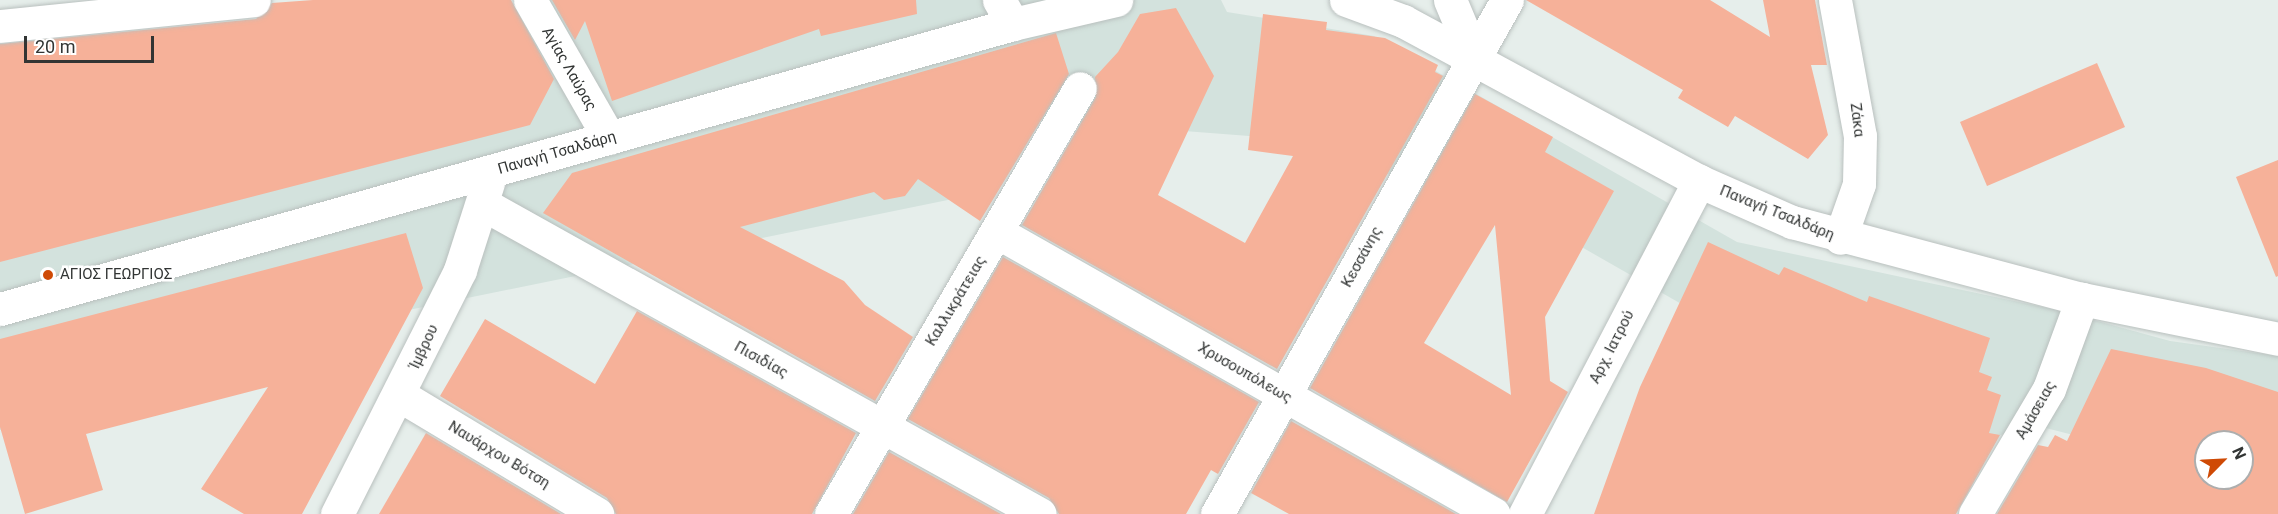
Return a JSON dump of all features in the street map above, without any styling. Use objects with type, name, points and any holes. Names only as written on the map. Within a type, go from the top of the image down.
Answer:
[{"type":"street","points":[[0,26],[254,0]]},
{"type":"street","name":"Αγίας Λαύρας","points":[[530,0],[609,138]]},
{"type":"street","name":"Παναγή Τσαλδάρη","points":[[0,309],[609,138],[1006,12],[1116,0]]},
{"type":"street","name":"Παναγή Τσαλδάρη","points":[[1346,0],[1474,57],[1699,181],[1840,238],[2082,298],[2278,339]]},
{"type":"street","points":[[1450,0],[1474,57]]},
{"type":"street","name":"Κεσσάνης","points":[[1217,514],[1507,0]]},
{"type":"street","name":"Ζάκα","points":[[1835,0],[1860,136],[1859,184],[1840,238]]},
{"type":"street","name":"Καλλικράτειας","points":[[831,514],[1080,88]]},
{"type":"street","name":"Ίμβρου","points":[[337,514],[401,396],[460,270],[483,204],[490,172]]},
{"type":"street","name":"Αρχ. Ιατρού","points":[[1525,514],[1699,181]]},
{"type":"street","name":"Πισιδίας","points":[[483,204],[1040,514]]},
{"type":"street","name":"Χρυσουπόλεως","points":[[997,232],[1494,514]]},
{"type":"street","name":"Αμάσειας","points":[[1976,514],[2049,389],[2082,298]]},
{"type":"street","name":"Ναυάρχου Βότση","points":[[401,396],[597,514]]},
{"type":"shaded area","points":[[525,0],[1221,0],[1227,12],[1374,36],[1737,242],[2061,311],[2170,341],[2278,356],[2278,488],[2254,481],[2254,430],[2194,430],[2194,466],[2042,427],[1934,448],[1557,233],[1287,139],[1028,119],[982,193],[384,315],[0,430],[0,139],[276,90]]},
{"type":"building","points":[[313,0],[511,0],[554,79],[530,125],[0,262],[0,44],[256,19],[272,3]]},
{"type":"building","points":[[552,0],[916,0],[917,14],[821,36],[819,29],[612,101],[585,21],[575,40]]},
{"type":"building","points":[[1526,0],[1710,0],[1770,37],[1763,0],[1815,0],[1827,65],[1811,65],[1828,135],[1808,159],[1735,116],[1728,127],[1678,98],[1683,90]]},
{"type":"building","points":[[1176,8],[1214,76],[1158,195],[1245,243],[1293,156],[1248,150],[1263,14],[1327,22],[1326,30],[1385,38],[1438,65],[1435,72],[1443,76],[1277,369],[1022,225],[1096,97],[1095,77],[1118,52],[1140,14]]},
{"type":"building","points":[[1056,33],[1069,74],[980,221],[918,179],[905,196],[884,200],[874,192],[740,227],[844,281],[865,305],[913,337],[875,401],[543,213],[572,173]]},
{"type":"building","points":[[2097,63],[2125,127],[1987,186],[1960,122]]},
{"type":"building","points":[[1475,94],[1553,137],[1545,152],[1614,191],[1545,317],[1550,381],[1568,392],[1507,502],[1310,388]],"holes":[[[1495,225],[1511,395],[1424,343]]]},
{"type":"building","points":[[2278,160],[2278,276],[2276,277],[2236,177]]},
{"type":"building","points":[[406,233],[423,288],[302,514],[244,514],[201,489],[268,387],[86,434],[103,490],[25,514],[0,427],[0,339]]},
{"type":"building","points":[[1708,242],[1779,275],[1784,267],[1867,302],[1869,296],[1990,338],[1979,372],[1992,377],[1987,390],[2001,395],[1989,433],[2000,435],[1956,514],[1594,514],[1640,387]]},
{"type":"building","points":[[1003,257],[1259,402],[1218,474],[1211,470],[1186,514],[1059,514],[1049,498],[908,419]]},
{"type":"building","points":[[637,311],[856,433],[812,514],[616,514],[607,498],[440,396],[485,319],[595,384]]},
{"type":"building","points":[[2111,349],[2206,368],[2278,392],[2278,514],[1997,514],[2038,445],[2048,447],[2055,435],[2067,441]]},
{"type":"building","points":[[1291,421],[1456,514],[1289,514],[1251,493]]},
{"type":"building","points":[[426,433],[561,514],[379,514]]},
{"type":"building","points":[[889,452],[1001,514],[853,514]]},
{"type":"place","name":"ΑΓΙΟΣ ΓΕΩΡΓΙΟΣ","points":[[48,275]]}]
